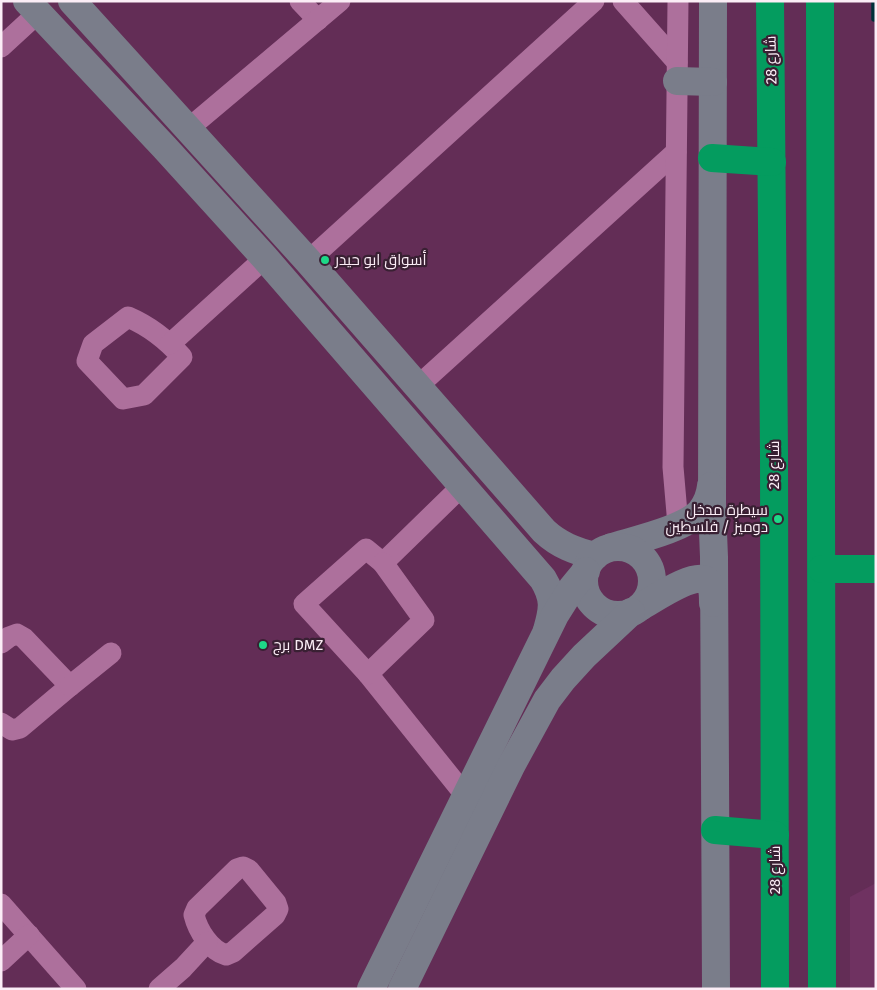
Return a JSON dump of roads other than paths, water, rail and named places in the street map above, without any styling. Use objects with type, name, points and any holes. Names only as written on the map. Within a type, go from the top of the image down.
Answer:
[{"type":"highway","name":"شارع 28","points":[[770,1],[774,452],[775,989]]},
{"type":"highway","points":[[820,1],[822,989]]},
{"type":"highway","points":[[712,158],[772,162]]},
{"type":"highway","points":[[822,569],[876,569]]},
{"type":"highway","points":[[715,830],[775,835]]},
{"type":"main road","points":[[72,1],[308,261],[544,531],[565,547],[597,558]]},
{"type":"main road","points":[[713,1],[712,477],[716,989]]},
{"type":"main road","points":[[33,7],[265,258],[544,578],[551,594],[552,612],[547,630]]},
{"type":"main road","points":[[677,71],[713,82]]},
{"type":"main road","points":[[597,608],[590,600],[584,581],[597,558],[693,518],[706,503],[710,495],[712,477]]},
{"type":"main road","points":[[371,989],[547,630],[569,593],[597,558],[620,547],[630,549],[646,561],[650,570],[651,590],[647,599],[584,656],[547,700],[511,766],[402,989]]},
{"type":"main road","points":[[526,559],[545,577],[569,593],[608,614],[620,615],[636,610],[686,581],[696,578],[703,578],[709,582],[712,589],[714,611]]},
{"type":"street","points":[[300,1],[318,20]]},
{"type":"street","points":[[188,129],[340,1]]},
{"type":"street","points":[[308,261],[594,1]]},
{"type":"street","points":[[623,1],[677,71]]},
{"type":"street","points":[[678,1],[673,467],[678,525]]},
{"type":"street","points":[[1,48],[33,7]]},
{"type":"street","points":[[418,386],[676,152]]},
{"type":"street","points":[[170,344],[265,258]]},
{"type":"street","points":[[383,563],[462,486]]},
{"type":"street","points":[[368,674],[424,620],[383,563],[366,549],[304,604],[368,674],[465,795]]},
{"type":"street","points":[[1,644],[8,637],[17,634],[24,638],[70,686]]},
{"type":"street","points":[[1,723],[12,730],[20,728],[111,653]]},
{"type":"street","points":[[1,904],[76,989]]},
{"type":"street","points":[[1,962],[29,935]]},
{"type":"street","points":[[159,989],[183,968],[207,942]]},
{"type":"waterway","points":[[874,1],[874,19]]},
{"type":"place","name":"أسواق ابو حيدر","points":[[325,260]]},
{"type":"place","name":"سيطرة مدخل دوميز / فلسطين","points":[[778,519]]},
{"type":"place","name":"برج DMZ","points":[[263,645]]}]
